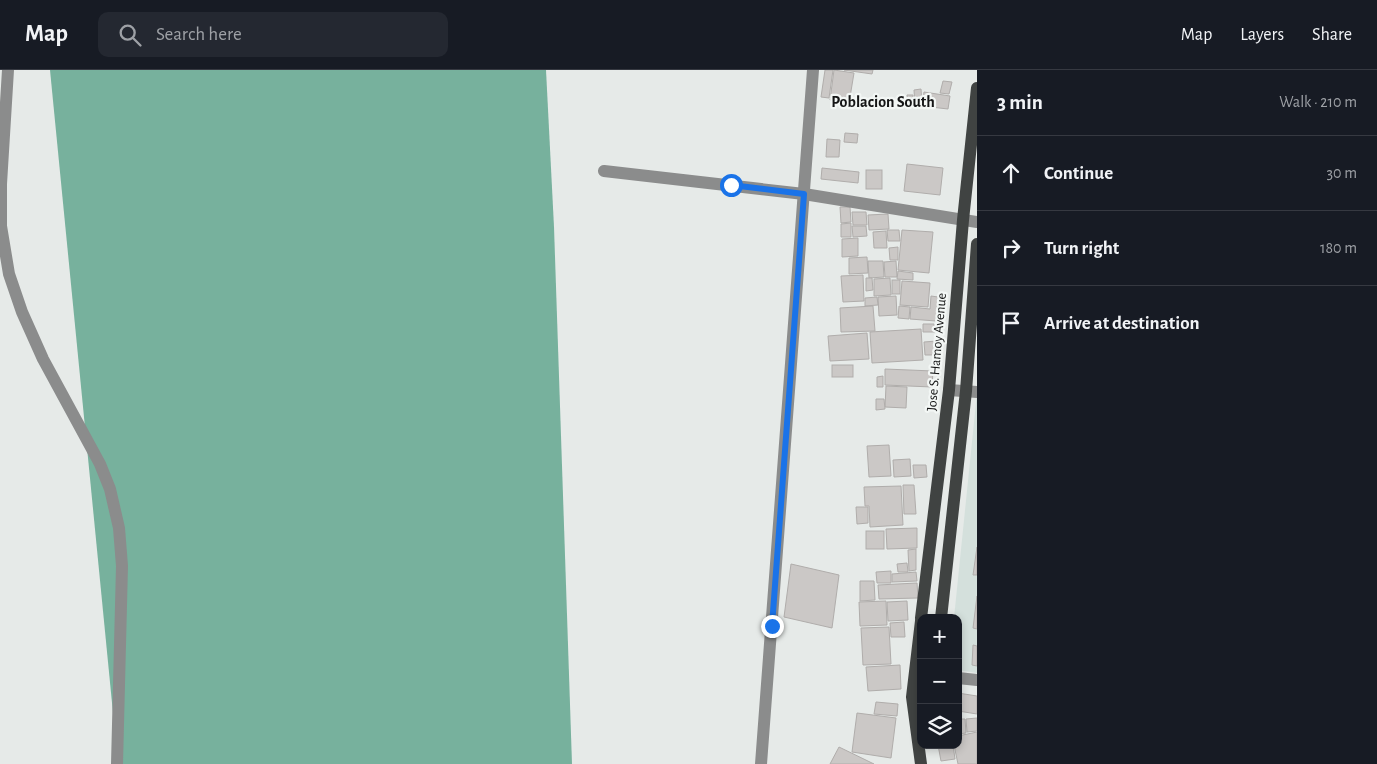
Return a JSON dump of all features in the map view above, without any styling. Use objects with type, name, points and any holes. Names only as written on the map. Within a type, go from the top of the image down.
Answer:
[{"type":"main road","name":"Jose S. Hamoy Avenue","points":[[922,614],[949,390],[963,220],[977,88]]},
{"type":"main road","points":[[942,614],[971,391],[977,244]]},
{"type":"main road","name":"Jose S. Hamoy Avenue","points":[[917,654],[912,697],[921,762]]},
{"type":"main road","name":"Jose S. Hamoy Avenue","points":[[921,762],[923,749]]},
{"type":"street","points":[[8,70],[1,226],[9,274],[22,312],[43,359],[100,464],[110,489],[119,528],[122,566],[116,764]]},
{"type":"street","points":[[761,764],[813,70]]},
{"type":"street","points":[[604,171],[804,194],[977,222]]},
{"type":"street","points":[[949,390],[971,391]]},
{"type":"street","points":[[962,678],[977,680]]},
{"type":"shaded area","points":[[977,393],[977,673],[962,671],[962,614],[954,614]]},
{"type":"green space","points":[[50,70],[546,70],[554,227],[572,764],[118,764]]},
{"type":"building","points":[[825,70],[833,70],[829,98],[821,97]]},
{"type":"building","points":[[834,70],[854,73],[849,103],[830,100]]},
{"type":"building","points":[[844,70],[873,70],[872,74]]},
{"type":"building","points":[[943,81],[952,82],[949,94],[940,93]]},
{"type":"building","points":[[921,89],[922,105],[915,105],[914,90]]},
{"type":"building","points":[[924,92],[950,96],[948,109],[922,106]]},
{"type":"building","points":[[907,95],[913,95],[913,102],[908,103]]},
{"type":"building","points":[[845,133],[858,134],[857,143],[844,142]]},
{"type":"building","points":[[827,139],[840,140],[839,157],[826,157]]},
{"type":"building","points":[[907,164],[943,168],[940,195],[904,191]]},
{"type":"building","points":[[822,168],[859,172],[858,183],[821,179]]},
{"type":"building","points":[[866,170],[882,170],[882,189],[866,189]]},
{"type":"building","points":[[840,207],[850,207],[851,222],[841,223]]},
{"type":"building","points":[[852,212],[866,212],[867,225],[853,225]]},
{"type":"building","points":[[888,214],[889,229],[869,230],[868,215]]},
{"type":"building","points":[[851,223],[851,237],[841,237],[841,224]]},
{"type":"building","points":[[852,226],[866,226],[867,236],[853,237]]},
{"type":"building","points":[[887,230],[899,230],[900,241],[888,241]]},
{"type":"building","points":[[902,230],[933,232],[929,273],[898,270]]},
{"type":"building","points":[[886,231],[887,248],[874,248],[873,232]]},
{"type":"building","points":[[858,238],[858,256],[842,257],[842,239]]},
{"type":"building","points":[[898,247],[898,260],[890,260],[889,248]]},
{"type":"building","points":[[867,257],[868,273],[849,274],[849,258]]},
{"type":"building","points":[[868,261],[883,261],[884,277],[869,278]]},
{"type":"building","points":[[896,261],[897,277],[885,277],[884,262]]},
{"type":"building","points":[[898,271],[913,273],[913,280],[897,279]]},
{"type":"building","points":[[863,275],[864,301],[843,302],[841,276]]},
{"type":"building","points":[[866,278],[872,278],[873,290],[866,291]]},
{"type":"building","points":[[890,278],[891,295],[874,296],[874,279]]},
{"type":"building","points":[[892,280],[900,280],[900,294],[892,294]]},
{"type":"building","points":[[902,281],[930,283],[928,307],[900,305]]},
{"type":"building","points":[[896,296],[897,315],[879,316],[878,297]]},
{"type":"building","points":[[931,296],[938,297],[936,321],[910,319],[911,307],[930,309]]},
{"type":"building","points":[[877,297],[878,305],[865,306],[865,298]]},
{"type":"building","points":[[873,306],[875,331],[841,332],[840,308]]},
{"type":"building","points":[[899,306],[910,307],[909,319],[898,318]]},
{"type":"building","points":[[923,324],[934,324],[935,332],[923,332]]},
{"type":"building","points":[[921,329],[923,360],[872,363],[870,332]]},
{"type":"building","points":[[867,333],[869,359],[830,361],[828,336]]},
{"type":"building","points":[[937,341],[938,355],[925,355],[924,342]]},
{"type":"building","points":[[832,365],[853,365],[853,377],[832,377]]},
{"type":"building","points":[[885,369],[933,371],[932,387],[885,385]]},
{"type":"building","points":[[883,376],[883,387],[877,387],[877,377]]},
{"type":"building","points":[[886,386],[907,387],[906,408],[885,407]]},
{"type":"building","points":[[876,399],[884,399],[885,409],[876,410]]},
{"type":"building","points":[[889,445],[891,476],[869,477],[867,446]]},
{"type":"building","points":[[910,459],[911,476],[894,477],[893,460]]},
{"type":"building","points":[[913,465],[926,465],[927,477],[914,478]]},
{"type":"building","points":[[903,485],[914,485],[916,514],[904,514]]},
{"type":"building","points":[[901,486],[903,525],[870,527],[869,506],[865,506],[864,487]]},
{"type":"building","points":[[856,507],[868,507],[868,523],[857,524]]},
{"type":"building","points":[[917,528],[917,548],[887,549],[886,529]]},
{"type":"building","points":[[866,531],[884,531],[884,549],[866,549]]},
{"type":"building","points":[[977,547],[977,575],[973,575]]},
{"type":"building","points":[[916,549],[916,570],[909,571],[908,550]]},
{"type":"building","points":[[907,563],[908,572],[898,572],[897,564]]},
{"type":"building","points":[[791,564],[839,575],[832,628],[784,617]]},
{"type":"building","points":[[891,571],[891,583],[877,583],[876,572]]},
{"type":"building","points":[[916,572],[917,581],[892,582],[892,574]]},
{"type":"building","points":[[860,581],[874,581],[875,600],[860,601]]},
{"type":"building","points":[[917,583],[918,598],[879,599],[878,585]]},
{"type":"building","points":[[977,596],[977,629],[973,628]]},
{"type":"building","points":[[886,601],[887,625],[860,626],[859,602]]},
{"type":"building","points":[[907,601],[908,620],[888,621],[887,602]]},
{"type":"building","points":[[904,622],[905,637],[891,637],[890,623]]},
{"type":"building","points":[[889,627],[891,664],[863,665],[861,628]]},
{"type":"building","points":[[973,645],[977,646],[977,666],[972,665]]},
{"type":"building","points":[[900,665],[901,689],[868,691],[866,667]]},
{"type":"building","points":[[962,694],[977,696],[977,714],[962,712]]},
{"type":"building","points":[[876,702],[898,704],[897,716],[874,714]]},
{"type":"building","points":[[857,713],[896,718],[891,758],[852,752]]},
{"type":"building","points":[[977,718],[977,731],[967,732],[966,719]]},
{"type":"building","points":[[962,719],[965,719],[966,733],[962,734]]},
{"type":"building","points":[[977,732],[977,764],[958,764],[955,749],[962,749],[962,735]]},
{"type":"building","points":[[839,747],[874,764],[830,764]]},
{"type":"building","points":[[939,749],[954,749],[955,759],[941,761]]},
{"type":"district","name":"Poblacion South","points":[[883,102]]},
{"type":"route","points":[[731,185],[804,194],[772,626]]}]
